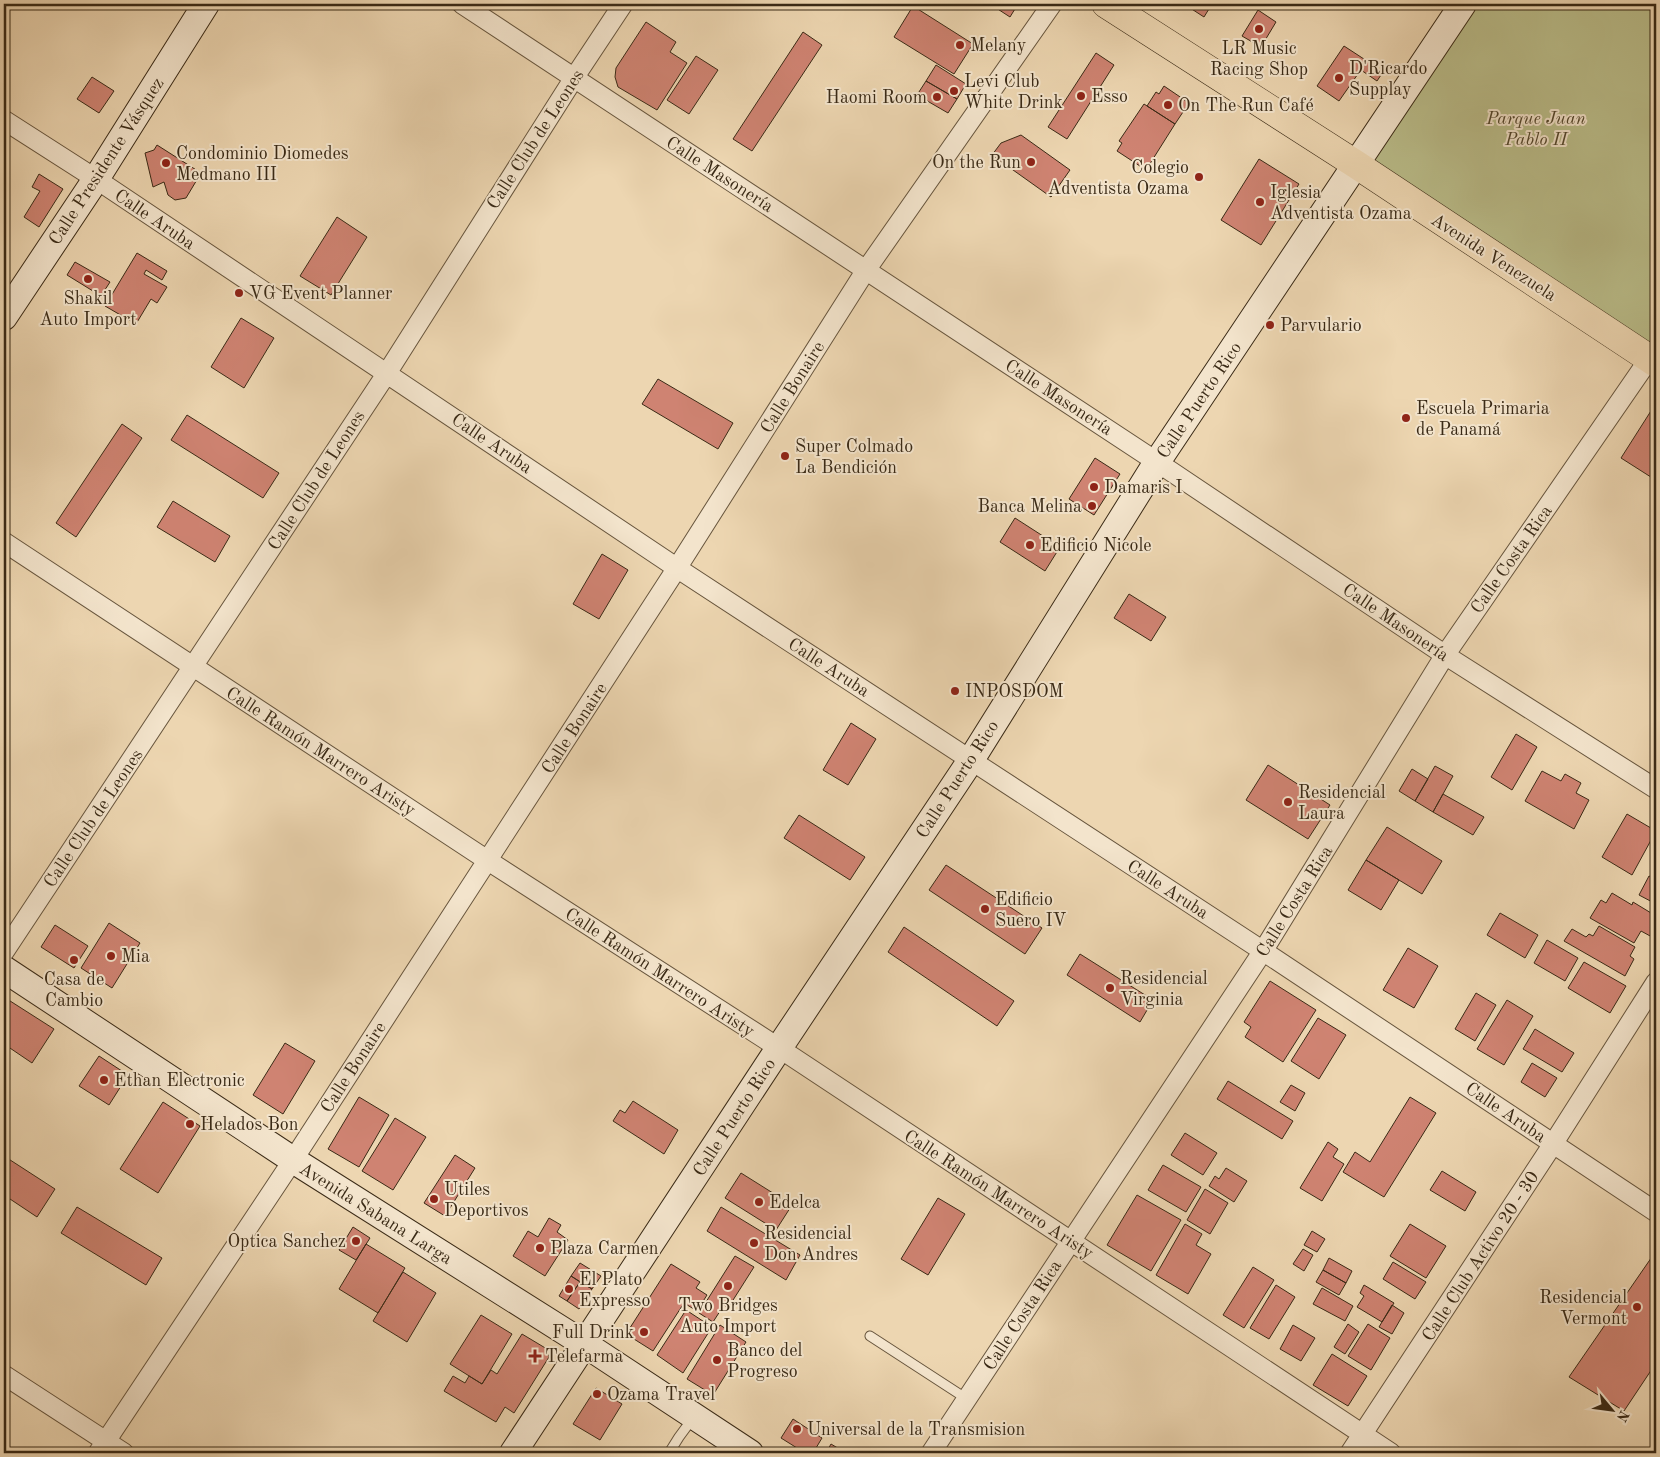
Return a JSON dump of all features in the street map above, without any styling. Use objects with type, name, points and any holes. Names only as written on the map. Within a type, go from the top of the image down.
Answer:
[{"type":"main road","name":"Avenida Venezuela","points":[[1106,4],[1654,357]]},
{"type":"street","name":"Calle Presidente Vásquez","points":[[4,318],[96,179],[206,4]]},
{"type":"street","name":"Calle Masonería","points":[[462,4],[1157,462],[1445,655],[1656,789]]},
{"type":"street","name":"Calle Club de Leones","points":[[4,952],[386,373],[623,4]]},
{"type":"street","name":"Calle Bonaire","points":[[102,1447],[293,1160],[677,568],[866,270],[1052,4]]},
{"type":"street","name":"Calle Puerto Rico","points":[[513,1453],[971,760],[1157,462],[1464,4]]},
{"type":"street","name":"Calle Aruba","points":[[4,120],[96,179],[677,568],[1263,951],[1656,1212]]},
{"type":"street","name":"Calle Costa Rica","points":[[931,1453],[1263,951],[1445,655],[1654,357]]},
{"type":"street","name":"Calle Ramón Marrero Aristy","points":[[4,542],[487,860],[779,1048],[1391,1453]]},
{"type":"street","name":"Avenida Sabana Larga","points":[[4,969],[293,1160],[586,1345],[750,1453]]},
{"type":"street","name":"Calle Club Activo 20 - 30","points":[[1350,1453],[1553,1144],[1656,982]]},
{"type":"street","points":[[4,1375],[102,1447],[124,1453]]},
{"type":"lane","points":[[870,1336],[966,1399]]},
{"type":"lane","points":[[669,1453],[694,1416]]},
{"type":"green space","name":"Parque Juan Pablo II","points":[[1473,4],[1656,4],[1656,335],[1648,347],[1369,164]]},
{"type":"building","points":[[990,4],[1018,4],[1010,17]]},
{"type":"building","points":[[1184,4],[1212,4],[1204,17]]},
{"type":"building","points":[[913,6],[973,44],[954,74],[894,37]]},
{"type":"building","name":"LR Music Racing Shop","points":[[1258,10],[1276,22],[1261,47],[1242,36]]},
{"type":"building","points":[[646,22],[676,42],[670,52],[687,63],[657,110],[618,87],[615,77],[616,68]]},
{"type":"building","points":[[803,32],[822,45],[752,151],[733,139]]},
{"type":"building","name":"D'Ricardo Supplay","points":[[1344,46],[1367,61],[1339,101],[1317,86]]},
{"type":"building","name":"Esso","points":[[1096,53],[1114,65],[1067,139],[1048,127]]},
{"type":"building","points":[[696,56],[718,70],[689,114],[667,100]]},
{"type":"building","points":[[1367,61],[1383,72],[1377,81],[1361,70]]},
{"type":"building","points":[[936,65],[966,84],[957,99],[926,81]]},
{"type":"building","points":[[92,77],[114,91],[99,113],[77,99]]},
{"type":"building","name":"Haomi Room","points":[[926,81],[957,99],[948,113],[917,95]]},
{"type":"building","name":"On The Run Café","points":[[1164,86],[1189,103],[1175,124],[1147,106],[1156,92],[1159,94]]},
{"type":"building","points":[[1144,104],[1175,124],[1146,170],[1117,151],[1122,143],[1119,141]]},
{"type":"building","name":"On the Run","points":[[1021,135],[1070,170],[1051,197],[992,155],[1001,143]]},
{"type":"building","name":"Condominio Diomedes Medmano III","points":[[157,145],[201,173],[186,198],[175,200],[168,195],[164,182],[153,187],[145,153],[154,150]]},
{"type":"building","name":"Iglesia Adventista Ozama","points":[[1259,159],[1299,184],[1261,245],[1221,220]]},
{"type":"building","points":[[39,174],[63,189],[39,227],[24,217],[40,191],[32,187]]},
{"type":"building","points":[[337,217],[367,237],[331,295],[300,276]]},
{"type":"building","points":[[137,253],[167,271],[162,280],[146,270],[144,274],[167,287],[157,303],[151,299],[136,324],[105,306]]},
{"type":"building","name":"Shakil Auto Import","points":[[75,262],[110,282],[101,296],[67,275]]},
{"type":"building","points":[[241,318],[274,338],[244,388],[211,367]]},
{"type":"building","points":[[658,379],[733,423],[718,449],[642,404]]},
{"type":"building","points":[[1656,403],[1656,476],[1654,479],[1621,458]]},
{"type":"building","points":[[187,415],[279,473],[263,498],[171,440]]},
{"type":"building","points":[[122,424],[142,438],[76,537],[56,523]]},
{"type":"building","name":"Damaris I","points":[[1095,458],[1120,474],[1094,515],[1069,499]]},
{"type":"building","points":[[173,501],[230,536],[215,562],[157,527]]},
{"type":"building","name":"Edificio Nicole","points":[[1015,518],[1060,547],[1045,571],[1000,542]]},
{"type":"building","points":[[602,554],[628,570],[599,619],[573,604]]},
{"type":"building","points":[[1129,594],[1166,617],[1151,641],[1114,618]]},
{"type":"building","points":[[851,723],[876,739],[848,785],[823,770]]},
{"type":"building","points":[[1516,734],[1537,747],[1512,790],[1491,777]]},
{"type":"building","name":"Residencial Laura","points":[[1268,765],[1330,805],[1308,839],[1246,800]]},
{"type":"building","points":[[1435,766],[1453,776],[1433,812],[1415,801]]},
{"type":"building","points":[[1412,769],[1428,779],[1415,801],[1399,791]]},
{"type":"building","points":[[1542,771],[1561,781],[1565,774],[1581,783],[1576,793],[1589,800],[1574,829],[1525,801]]},
{"type":"building","points":[[1443,794],[1484,817],[1473,835],[1433,812]]},
{"type":"building","points":[[1627,814],[1656,831],[1632,875],[1602,857]]},
{"type":"building","points":[[799,815],[865,857],[850,880],[784,838]]},
{"type":"building","points":[[1387,827],[1442,861],[1422,894],[1366,860]]},
{"type":"building","points":[[1366,860],[1399,880],[1381,910],[1348,890]]},
{"type":"building","name":"Edificio Suero IV","points":[[946,865],[1042,928],[1025,954],[929,890]]},
{"type":"building","points":[[1649,876],[1656,879],[1656,904],[1639,895]]},
{"type":"building","points":[[1612,893],[1632,905],[1633,902],[1656,916],[1656,929],[1652,937],[1641,931],[1634,943],[1590,918],[1601,900],[1606,903]]},
{"type":"building","points":[[1500,913],[1538,935],[1525,958],[1487,935]]},
{"type":"building","name":"Mia","points":[[109,923],[140,943],[112,988],[81,968]]},
{"type":"building","points":[[55,925],[88,946],[74,968],[41,947]]},
{"type":"building","points":[[1599,926],[1635,947],[1630,956],[1634,959],[1625,976],[1564,941],[1572,929],[1586,937],[1589,934],[1593,936]]},
{"type":"building","points":[[904,927],[1014,1001],[997,1026],[888,952]]},
{"type":"building","points":[[1547,940],[1578,958],[1565,981],[1534,963]]},
{"type":"building","points":[[1408,948],[1438,966],[1414,1008],[1383,990]]},
{"type":"building","name":"Residencial Virginia","points":[[1080,954],[1153,1000],[1140,1022],[1067,975]]},
{"type":"building","points":[[1584,962],[1626,986],[1610,1013],[1568,988]]},
{"type":"building","points":[[1270,981],[1316,1010],[1283,1062],[1245,1037],[1251,1027],[1244,1022]]},
{"type":"building","points":[[1476,993],[1496,1005],[1475,1041],[1455,1029]]},
{"type":"building","points":[[7,999],[54,1029],[32,1063],[4,1044],[4,1003]]},
{"type":"building","points":[[1507,1000],[1533,1016],[1504,1065],[1477,1049]]},
{"type":"building","points":[[1318,1018],[1346,1035],[1319,1079],[1291,1061]]},
{"type":"building","points":[[1535,1029],[1574,1053],[1562,1072],[1523,1049]]},
{"type":"building","points":[[285,1043],[315,1061],[283,1114],[253,1095]]},
{"type":"building","name":"Ethan Electronic","points":[[99,1056],[128,1075],[109,1105],[79,1086]]},
{"type":"building","points":[[1532,1063],[1557,1078],[1545,1097],[1521,1082]]},
{"type":"building","points":[[1228,1081],[1293,1121],[1282,1139],[1217,1099]]},
{"type":"building","points":[[1291,1085],[1305,1093],[1295,1111],[1280,1102]]},
{"type":"building","points":[[359,1097],[389,1115],[359,1167],[328,1149]]},
{"type":"building","points":[[1410,1097],[1436,1113],[1384,1197],[1343,1172],[1355,1152],[1370,1162]]},
{"type":"building","points":[[633,1101],[678,1130],[664,1154],[613,1121],[620,1110],[625,1113]]},
{"type":"building","points":[[163,1102],[200,1126],[158,1193],[120,1169]]},
{"type":"building","points":[[395,1118],[426,1137],[393,1190],[362,1171]]},
{"type":"building","points":[[1185,1133],[1217,1153],[1203,1175],[1171,1155]]},
{"type":"building","points":[[1328,1142],[1338,1149],[1333,1157],[1344,1164],[1322,1201],[1300,1188]]},
{"type":"building","points":[[455,1155],[475,1168],[445,1216],[424,1203]]},
{"type":"building","points":[[4,1156],[55,1189],[37,1217],[4,1195]]},
{"type":"building","points":[[1163,1165],[1201,1187],[1186,1212],[1148,1190]]},
{"type":"building","points":[[1226,1168],[1247,1181],[1234,1202],[1209,1186],[1215,1176],[1219,1179]]},
{"type":"building","points":[[1442,1171],[1476,1192],[1465,1211],[1430,1190]]},
{"type":"building","name":"Edelca","points":[[741,1173],[792,1205],[776,1230],[725,1198]]},
{"type":"building","points":[[1205,1189],[1228,1203],[1210,1234],[1187,1220]]},
{"type":"building","points":[[1137,1195],[1181,1220],[1151,1271],[1107,1245]]},
{"type":"building","points":[[938,1198],[965,1214],[928,1275],[901,1259]]},
{"type":"building","points":[[77,1207],[162,1258],[146,1285],[61,1233]]},
{"type":"building","name":"Residencial Don Andres","points":[[721,1207],[800,1255],[786,1280],[707,1231]]},
{"type":"building","name":"Plaza Carmen","points":[[549,1218],[561,1225],[557,1232],[568,1240],[545,1276],[513,1256],[528,1231],[538,1237]]},
{"type":"building","points":[[1185,1224],[1202,1234],[1196,1245],[1211,1254],[1188,1294],[1156,1275]]},
{"type":"building","points":[[1410,1224],[1446,1246],[1426,1278],[1390,1256]]},
{"type":"building","name":"Optica Sanchez","points":[[353,1227],[370,1238],[356,1260],[339,1250]]},
{"type":"building","points":[[1312,1231],[1325,1239],[1317,1252],[1304,1245]]},
{"type":"building","points":[[366,1244],[405,1268],[378,1313],[339,1289]]},
{"type":"building","points":[[1303,1249],[1313,1255],[1304,1271],[1293,1264]]},
{"type":"building","name":"Residencial Vermont","points":[[1656,1251],[1656,1363],[1624,1411],[1569,1377]]},
{"type":"building","name":"Two Bridges Auto Import","points":[[735,1256],[754,1267],[728,1308],[724,1305],[713,1322],[699,1313]]},
{"type":"building","points":[[1329,1258],[1352,1271],[1346,1283],[1323,1270]]},
{"type":"building","points":[[1393,1262],[1426,1282],[1415,1299],[1383,1279]]},
{"type":"building","points":[[580,1263],[601,1276],[592,1289],[571,1276]]},
{"type":"building","points":[[671,1264],[700,1282],[696,1288],[707,1295],[697,1311],[684,1303],[653,1351],[626,1334]]},
{"type":"building","points":[[1253,1267],[1274,1280],[1244,1328],[1223,1315]]},
{"type":"building","points":[[1323,1270],[1346,1283],[1339,1295],[1316,1282]]},
{"type":"building","points":[[403,1272],[436,1293],[407,1342],[373,1321]]},
{"type":"building","name":"El Plato Expresso","points":[[571,1276],[580,1282],[567,1301],[559,1296]]},
{"type":"building","points":[[580,1282],[592,1289],[579,1309],[567,1301]]},
{"type":"building","points":[[1276,1285],[1295,1297],[1269,1339],[1250,1328]]},
{"type":"building","points":[[1364,1285],[1394,1303],[1382,1322],[1357,1307],[1364,1296],[1360,1293]]},
{"type":"building","points":[[1322,1288],[1353,1306],[1345,1321],[1313,1304]]},
{"type":"building","points":[[1392,1305],[1404,1313],[1392,1334],[1379,1327]]},
{"type":"building","points":[[686,1310],[712,1327],[683,1373],[657,1355]]},
{"type":"building","points":[[481,1315],[512,1334],[482,1384],[450,1364]]},
{"type":"building","points":[[1348,1324],[1359,1332],[1345,1354],[1334,1347]]},
{"type":"building","points":[[1368,1324],[1390,1338],[1371,1370],[1348,1356]]},
{"type":"building","name":"Banco del Progreso","points":[[720,1325],[746,1342],[713,1395],[687,1379]]},
{"type":"building","points":[[1293,1325],[1315,1338],[1301,1361],[1280,1349]]},
{"type":"building","points":[[522,1334],[547,1349],[549,1357],[514,1413],[505,1407],[496,1422],[444,1391],[453,1376],[465,1383],[469,1376],[482,1384],[491,1370],[497,1374]]},
{"type":"building","points":[[1332,1354],[1367,1376],[1348,1406],[1313,1385]]},
{"type":"building","points":[[596,1388],[622,1404],[600,1440],[573,1424]]},
{"type":"building","name":"Universal de la Transmision","points":[[793,1419],[822,1438],[813,1453],[805,1453],[781,1438]]},
{"type":"building","points":[[831,1444],[846,1453],[826,1453]]},
{"type":"place","name":"LR Music Racing Shop","points":[[1259,29]]},
{"type":"place","name":"Melany","points":[[960,45]]},
{"type":"place","name":"D'Ricardo Supplay","points":[[1339,78]]},
{"type":"place","name":"Levi Club White Drink","points":[[954,91]]},
{"type":"place","name":"Esso","points":[[1081,96]]},
{"type":"place","name":"Haomi Room","points":[[937,97]]},
{"type":"place","name":"On The Run Café","points":[[1168,105]]},
{"type":"place","name":"On the Run","points":[[1031,162]]},
{"type":"place","name":"Condominio Diomedes Medmano III","points":[[166,163]]},
{"type":"place","name":"Colegio Adventista Ozama","points":[[1199,177]]},
{"type":"place","name":"Iglesia Adventista Ozama","points":[[1260,202]]},
{"type":"place","name":"Shakil Auto Import","points":[[88,279]]},
{"type":"place","name":"VG Event Planner","points":[[239,293]]},
{"type":"place","name":"Parvulario","points":[[1270,325]]},
{"type":"place","name":"Escuela Primaria de Panamá","points":[[1406,418]]},
{"type":"place","name":"Super Colmado La Bendición","points":[[785,456]]},
{"type":"place","name":"Damaris I","points":[[1094,487]]},
{"type":"place","name":"Banca Melina","points":[[1092,506]]},
{"type":"place","name":"Edificio Nicole","points":[[1030,545]]},
{"type":"place","name":"INPOSDOM","points":[[955,691]]},
{"type":"place","name":"Residencial Laura","points":[[1288,802]]},
{"type":"place","name":"Edificio Suero IV","points":[[985,909]]},
{"type":"place","name":"Mia","points":[[111,956]]},
{"type":"place","name":"Casa de Cambio","points":[[74,960]]},
{"type":"place","name":"Residencial Virginia","points":[[1110,988]]},
{"type":"place","name":"Ethan Electronic","points":[[104,1080]]},
{"type":"place","name":"Helados Bon","points":[[190,1124]]},
{"type":"place","name":"Utiles Deportivos","points":[[434,1199]]},
{"type":"place","name":"Edelca","points":[[759,1202]]},
{"type":"place","name":"Optica Sanchez","points":[[356,1241]]},
{"type":"place","name":"Residencial Don Andres","points":[[754,1243]]},
{"type":"place","name":"Plaza Carmen","points":[[540,1248]]},
{"type":"place","name":"Two Bridges Auto Import","points":[[728,1286]]},
{"type":"place","name":"El Plato Expresso","points":[[569,1289]]},
{"type":"place","name":"Residencial Vermont","points":[[1637,1307]]},
{"type":"place","name":"Full Drink","points":[[644,1332]]},
{"type":"place","name":"Telefarma","points":[[535,1356]]},
{"type":"place","name":"Banco del Progreso","points":[[717,1360]]},
{"type":"place","name":"Ozama Travel","points":[[597,1394]]},
{"type":"place","name":"Universal de la Transmision","points":[[797,1429]]}]
